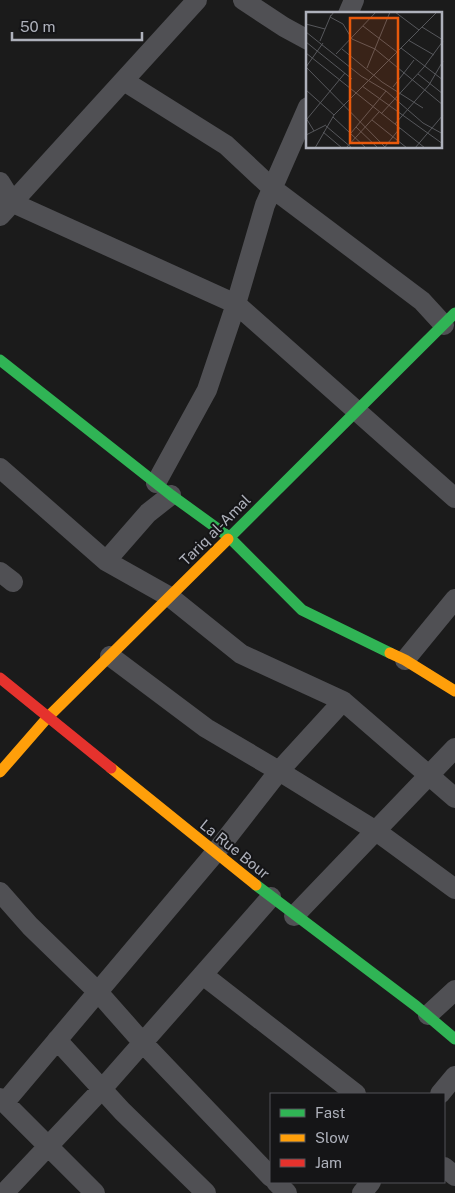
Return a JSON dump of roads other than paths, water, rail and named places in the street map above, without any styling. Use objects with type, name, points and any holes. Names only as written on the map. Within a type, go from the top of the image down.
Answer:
[{"type":"main road","name":"Tariq al-Amal","points":[[0,772],[48,717],[450,319]]},
{"type":"main road","points":[[0,360],[164,489],[229,537],[302,610],[405,660],[455,691]]},
{"type":"main road","name":"La Rue Bour","points":[[0,678],[294,916],[428,1015],[455,1039]]},
{"type":"street","points":[[6,209],[197,0]]},
{"type":"street","points":[[244,0],[284,27],[306,39]]},
{"type":"street","points":[[349,12],[354,0]]},
{"type":"street","points":[[124,81],[226,145],[272,188],[422,301],[450,319]]},
{"type":"street","points":[[106,561],[148,514],[164,489],[207,390],[236,304],[264,206],[306,112]]},
{"type":"street","points":[[0,182],[6,209]]},
{"type":"street","points":[[6,209],[236,304],[455,498]]},
{"type":"street","points":[[0,468],[106,561],[170,596],[241,654],[343,701],[455,798]]},
{"type":"street","points":[[405,660],[455,599]]},
{"type":"street","points":[[110,656],[206,728],[376,831],[455,889]]},
{"type":"street","points":[[95,1193],[2,1100],[98,992],[215,853],[279,771],[343,701]]},
{"type":"street","points":[[294,916],[455,748]]},
{"type":"street","points":[[0,892],[30,926],[98,992],[143,1043],[270,1176]]},
{"type":"street","points":[[4,1193],[102,1089],[271,897]]},
{"type":"street","points":[[203,975],[355,1093]]},
{"type":"street","points":[[428,1015],[455,990]]},
{"type":"street","points":[[57,1040],[122,1111],[206,1193]]},
{"type":"street","points":[[441,1093],[455,1076]]},
{"type":"street","points":[[445,1168],[455,1176]]},
{"type":"street","points":[[277,1183],[286,1193]]},
{"type":"street","points":[[362,1193],[370,1183]]}]
